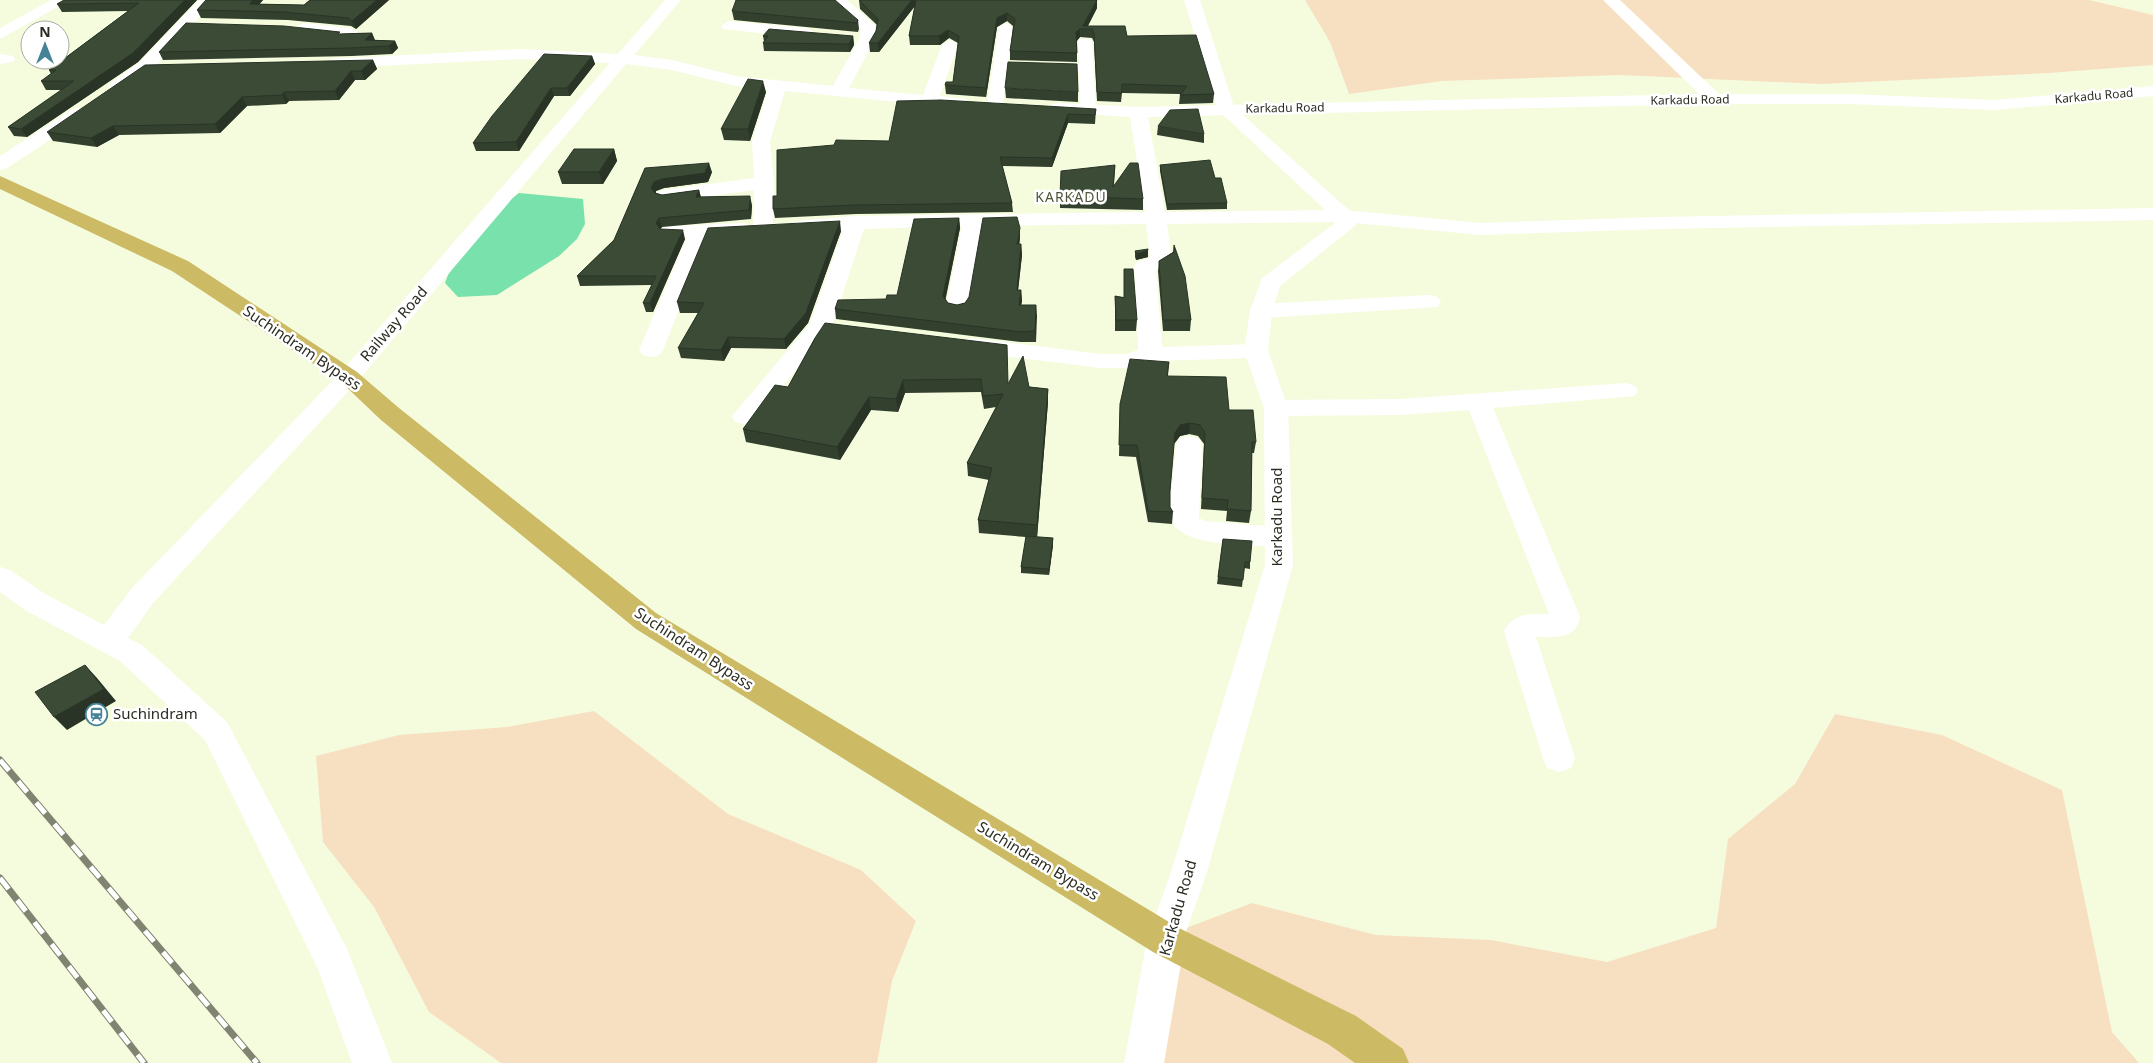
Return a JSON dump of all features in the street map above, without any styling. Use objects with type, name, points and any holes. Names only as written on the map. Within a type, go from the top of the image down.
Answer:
[{"type":"highway","name":"Suchindram Bypass","points":[[0,182],[180,266],[349,376],[390,414],[646,621],[1166,940],[1342,1030],[1389,1063]]},
{"type":"street","points":[[0,34],[62,0]]},
{"type":"street","points":[[0,164],[99,100],[145,67],[207,0]]},
{"type":"street","name":"Railway Road","points":[[109,641],[143,594],[349,376],[674,0]]},
{"type":"street","name":"Karkadu Road","points":[[1144,1063],[1166,940],[1189,872],[1279,565],[1276,408],[1256,351],[1261,311],[1270,283],[1346,225],[1344,216],[1226,109],[1192,0]]},
{"type":"street","points":[[1611,0],[1714,99]]},
{"type":"street","points":[[840,1],[860,2]]},
{"type":"street","points":[[838,92],[866,39],[869,27],[840,1]]},
{"type":"street","points":[[186,24],[205,24]]},
{"type":"street","points":[[729,26],[827,35]]},
{"type":"street","points":[[288,27],[351,33]]},
{"type":"street","points":[[995,106],[1006,27]]},
{"type":"street","points":[[847,37],[866,39]]},
{"type":"street","points":[[1085,42],[1088,110]]},
{"type":"street","points":[[929,101],[950,45]]},
{"type":"street","points":[[323,64],[520,54],[622,59],[672,65],[736,80],[778,86],[929,101],[1014,106]]},
{"type":"street","points":[[145,67],[165,66]]},
{"type":"street","points":[[1001,66],[1086,68]]},
{"type":"street","points":[[763,228],[764,183],[761,141],[778,86]]},
{"type":"street","name":"Karkadu Road","points":[[1226,109],[1714,99],[1849,99],[1994,105],[2153,91]]},
{"type":"street","points":[[1042,108],[1138,112],[1226,109]]},
{"type":"street","points":[[1138,112],[1151,180],[1154,219],[1161,261],[1145,267],[1151,346],[1149,354]]},
{"type":"street","points":[[665,196],[764,183]]},
{"type":"street","points":[[670,232],[700,232],[856,222],[973,220],[1344,216],[1481,229],[1660,223],[2153,214]]},
{"type":"street","points":[[957,307],[973,220]]},
{"type":"street","points":[[744,416],[830,328],[856,222]]},
{"type":"street","points":[[651,350],[700,232]]},
{"type":"street","points":[[1261,311],[1430,302]]},
{"type":"street","points":[[947,342],[1102,361],[1130,361],[1149,354],[1256,351]]},
{"type":"street","points":[[1276,408],[1400,407],[1626,390]]},
{"type":"street","points":[[1478,401],[1551,578],[1565,617],[1564,623],[1559,626],[1525,625],[1518,631],[1559,758]]},
{"type":"street","points":[[1189,444],[1185,518],[1188,524],[1194,529],[1205,531],[1278,537]]},
{"type":"street","points":[[0,577],[35,602],[131,653],[216,731],[334,962],[372,1063]]},
{"type":"shaded area","points":[[1305,0],[2089,0],[2153,15],[2153,65],[2049,73],[1821,84],[1621,75],[1442,81],[1349,94],[1330,42]]},
{"type":"shaded area","points":[[519,193],[583,199],[585,224],[577,239],[559,256],[497,295],[458,297],[445,283],[456,254],[489,216]]},
{"type":"shaded area","points":[[594,711],[728,814],[861,870],[916,921],[892,981],[877,1063],[501,1063],[429,1012],[374,907],[323,842],[316,756],[399,735],[507,727]]},
{"type":"shaded area","points":[[1835,714],[1942,735],[2062,790],[2112,1032],[2139,1063],[1160,1063],[1173,933],[1252,903],[1376,935],[1491,940],[1607,962],[1716,928],[1728,839],[1795,784]]},
{"type":"building","points":[[64,0],[185,0],[133,53],[21,129],[8,127],[74,81],[41,81],[56,70],[70,70],[70,54],[139,3],[57,4]]},
{"type":"building","points":[[206,0],[253,0],[250,4],[304,5],[310,0],[377,0],[352,21],[348,18],[284,12],[197,10]]},
{"type":"building","points":[[736,0],[835,0],[858,20],[857,23],[732,11]]},
{"type":"building","points":[[859,0],[912,0],[878,43],[869,43],[876,31],[878,19]]},
{"type":"building","points":[[916,0],[1097,0],[1083,26],[1125,26],[1127,36],[1196,35],[1214,94],[1180,95],[1187,86],[1122,84],[1122,93],[1097,92],[1094,33],[1092,29],[1080,29],[1076,32],[1077,53],[1010,51],[1015,19],[1007,13],[997,18],[986,88],[945,85],[946,82],[953,82],[959,36],[948,30],[939,36],[909,36]]},
{"type":"building","points":[[186,23],[284,26],[340,32],[338,34],[372,33],[365,40],[395,41],[389,46],[349,48],[159,52]]},
{"type":"building","points":[[769,29],[853,36],[849,44],[763,43],[768,36],[763,36]]},
{"type":"building","points":[[544,54],[592,56],[567,88],[551,88],[516,142],[473,143],[492,116]]},
{"type":"building","points":[[373,60],[361,71],[351,71],[335,91],[284,92],[282,95],[242,97],[215,124],[113,126],[91,138],[47,132],[145,65]]},
{"type":"building","points":[[1008,62],[1077,64],[1078,92],[1005,88]]},
{"type":"building","points":[[748,79],[763,81],[748,129],[721,129]]},
{"type":"building","points":[[941,100],[1096,109],[1095,115],[1068,114],[1052,158],[1000,157],[1012,203],[855,205],[773,209],[773,196],[777,196],[777,150],[834,145],[836,140],[889,141],[897,101]]},
{"type":"building","points":[[1198,109],[1204,134],[1158,126],[1170,110]]},
{"type":"building","points":[[574,149],[614,149],[599,172],[558,172]]},
{"type":"building","points":[[1210,160],[1215,178],[1221,178],[1227,203],[1167,204],[1160,165]]},
{"type":"building","points":[[709,163],[705,173],[662,179],[654,182],[651,188],[655,193],[662,195],[699,190],[696,197],[750,196],[749,210],[659,218],[656,223],[660,229],[683,230],[650,303],[643,303],[656,276],[577,276],[614,240],[645,168]]},
{"type":"building","points":[[1130,163],[1138,163],[1143,199],[1060,196],[1061,171],[1115,165],[1113,187]]},
{"type":"building","points":[[1017,217],[1020,228],[1017,244],[1021,244],[1017,290],[1021,290],[1019,305],[1036,305],[1035,331],[1021,332],[835,309],[838,300],[886,299],[887,295],[897,295],[914,219],[959,218],[943,296],[948,303],[957,305],[965,303],[969,297],[983,218]]},
{"type":"building","points":[[840,221],[806,313],[784,339],[728,337],[721,350],[678,348],[704,303],[677,302],[708,228]]},
{"type":"building","points":[[1174,245],[1185,276],[1191,320],[1163,320],[1159,261],[1174,252]]},
{"type":"building","points":[[1148,249],[1137,254],[1135,251]]},
{"type":"building","points":[[1124,269],[1133,269],[1137,320],[1116,320],[1115,296],[1124,298]]},
{"type":"building","points":[[825,323],[1007,345],[1008,384],[1023,356],[1029,387],[1048,389],[1037,525],[978,520],[992,468],[967,463],[1003,394],[983,396],[981,379],[903,380],[896,399],[869,397],[837,447],[743,429],[775,385],[788,387]]},
{"type":"building","points":[[1130,359],[1169,362],[1167,376],[1226,377],[1229,410],[1253,410],[1256,442],[1252,442],[1251,511],[1227,509],[1228,500],[1202,498],[1205,433],[1200,425],[1190,423],[1180,425],[1175,433],[1170,491],[1170,507],[1173,512],[1148,511],[1137,445],[1119,445],[1120,404]]},
{"type":"building","points":[[1026,536],[1053,538],[1049,569],[1021,567]]},
{"type":"building","points":[[1223,539],[1252,541],[1250,562],[1245,562],[1243,580],[1218,577]]},
{"type":"building","points":[[85,665],[104,689],[54,717],[35,692]]},
{"type":"railway","points":[[0,760],[257,1063]]},
{"type":"railway","points":[[0,878],[144,1063]]},
{"type":"place","name":"Suchindram","points":[[97,714]]},
{"type":"district","name":"KARKADU","points":[[1071,197]]}]
